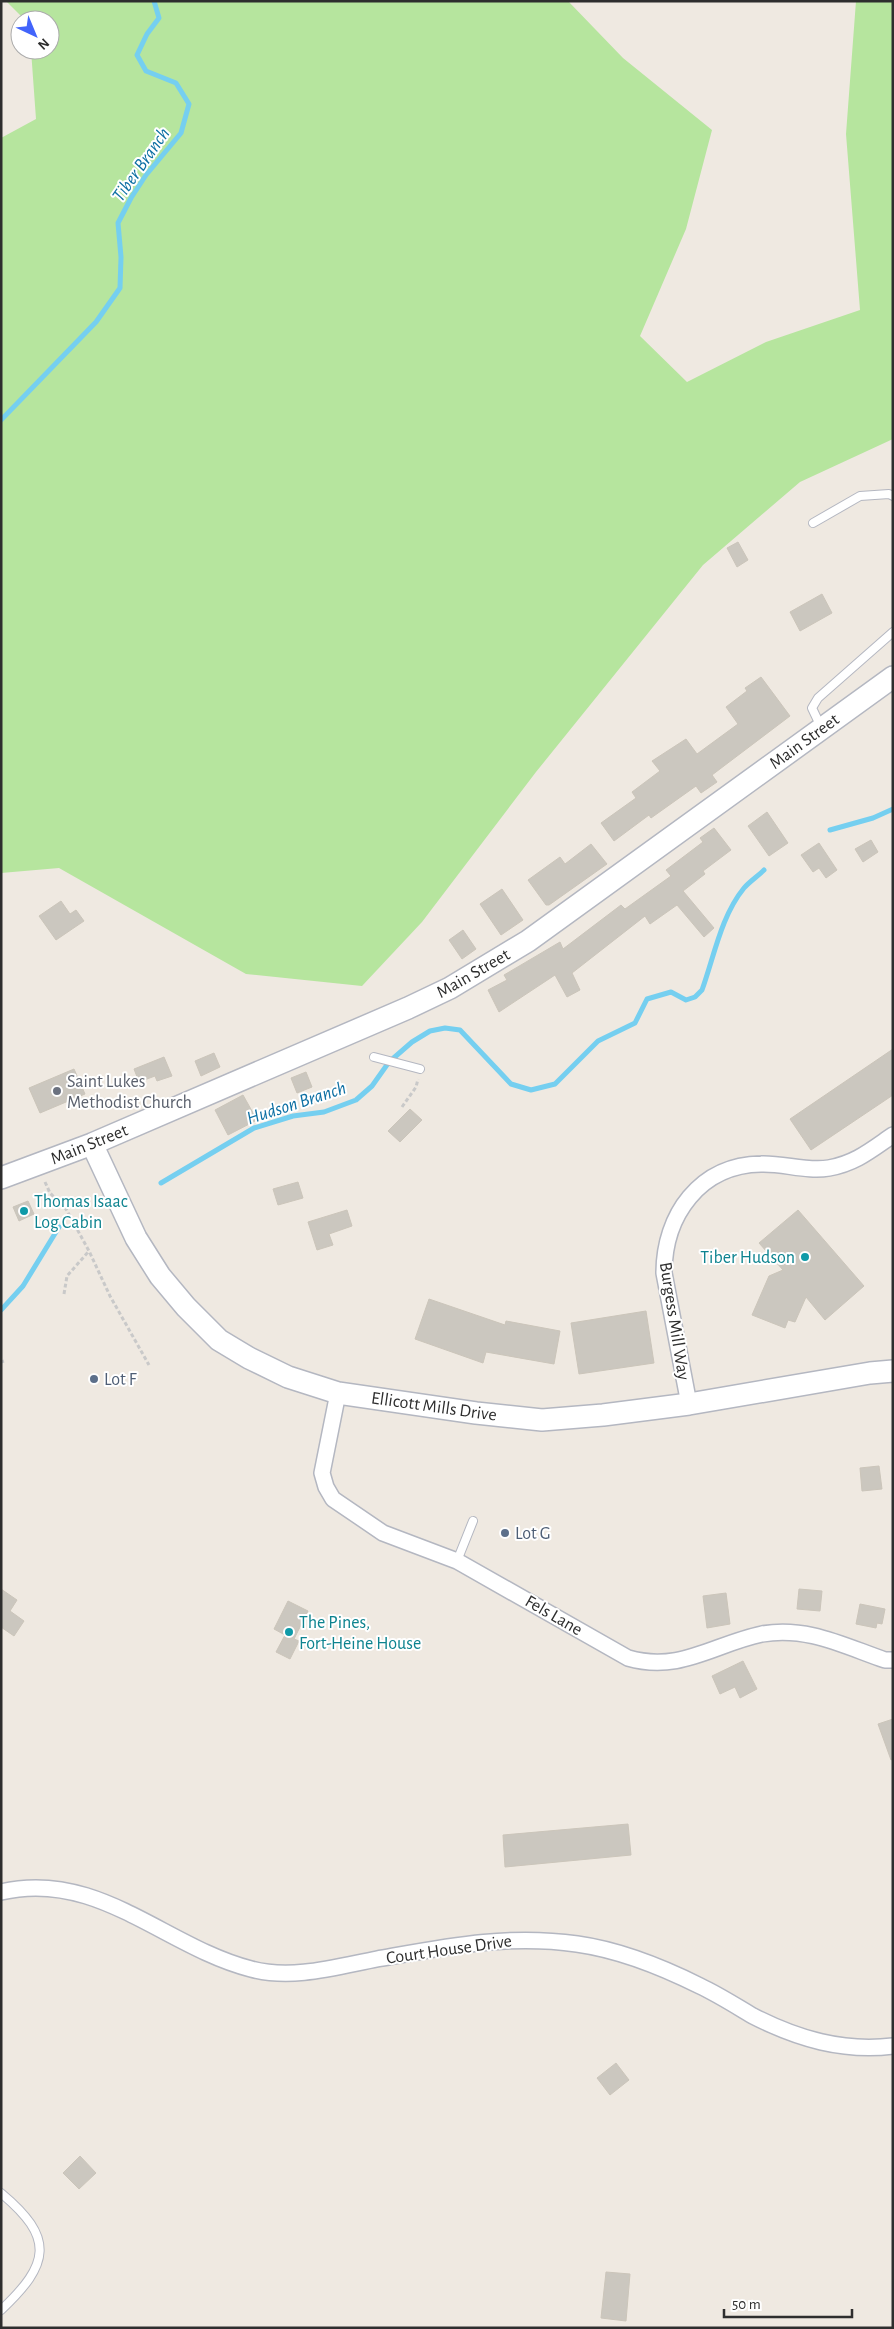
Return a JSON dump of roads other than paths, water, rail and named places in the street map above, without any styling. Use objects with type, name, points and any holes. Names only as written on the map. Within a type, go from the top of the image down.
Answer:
[{"type":"main road","name":"Main Street","points":[[1,1178],[92,1144],[408,1008],[450,988],[528,940],[893,677]]},
{"type":"main road","name":"Ellicott Mills Drive","points":[[92,1144],[136,1238],[160,1276],[186,1307],[219,1340],[249,1358],[288,1377],[338,1393],[476,1413],[542,1420],[603,1416],[689,1404],[870,1373],[893,1371]]},
{"type":"street","name":"Burgess Mill Way","points":[[689,1404],[664,1273],[664,1251],[678,1213],[685,1202],[698,1187],[719,1172],[739,1165],[764,1164],[782,1167],[827,1168],[852,1162],[893,1135]]},
{"type":"street","name":"Fels Lane","points":[[338,1393],[322,1473],[326,1487],[333,1499],[383,1533],[457,1561],[628,1658],[645,1663],[678,1662],[762,1634],[785,1632],[818,1635],[885,1660],[893,1660]]},
{"type":"street","name":"Court House Drive","points":[[1,1892],[14,1889],[43,1889],[72,1892],[99,1898],[226,1961],[253,1970],[273,1972],[315,1971],[456,1945],[500,1940],[536,1939],[579,1944],[622,1954],[660,1967],[702,1986],[786,2032],[824,2044],[853,2049],[893,2046]]},
{"type":"lane","points":[[813,524],[860,496],[889,494],[893,496]]},
{"type":"lane","points":[[822,729],[812,708],[818,698],[893,632]]},
{"type":"lane","points":[[374,1057],[420,1068]]},
{"type":"lane","points":[[457,1561],[473,1521]]},
{"type":"lane","points":[[1,2193],[29,2220],[38,2236],[40,2256],[24,2289],[1,2310]]},
{"type":"waterway","name":"Tiber Branch","points":[[1,420],[96,322],[120,288],[121,257],[118,223],[146,175],[181,133],[189,104],[176,83],[146,71],[137,55],[147,34],[159,18],[154,1]]},
{"type":"waterway","name":"Hudson Branch","points":[[830,830],[873,818],[893,809]]},
{"type":"waterway","name":"Hudson Branch","points":[[161,1183],[254,1128],[293,1116],[324,1112],[356,1100],[372,1086],[389,1062],[412,1042],[430,1031],[445,1028],[460,1030],[511,1084],[531,1090],[555,1084],[598,1041],[635,1023],[647,999],[671,992],[686,1000],[695,997],[702,990],[729,911],[744,888],[764,870]]},
{"type":"waterway","name":"Hudson Branch","points":[[1,1310],[23,1286],[59,1227]]},
{"type":"place","name":"Saint Lukes Methodist Church","points":[[57,1091]]},
{"type":"place","name":"Thomas Isaac Log Cabin","points":[[24,1211]]},
{"type":"place","name":"Tiber Hudson","points":[[805,1257]]},
{"type":"place","name":"Lot F","points":[[94,1379]]},
{"type":"place","name":"Lot G","points":[[505,1533]]},
{"type":"place","name":"The Pines, Fort-Heine House","points":[[289,1632]]}]
